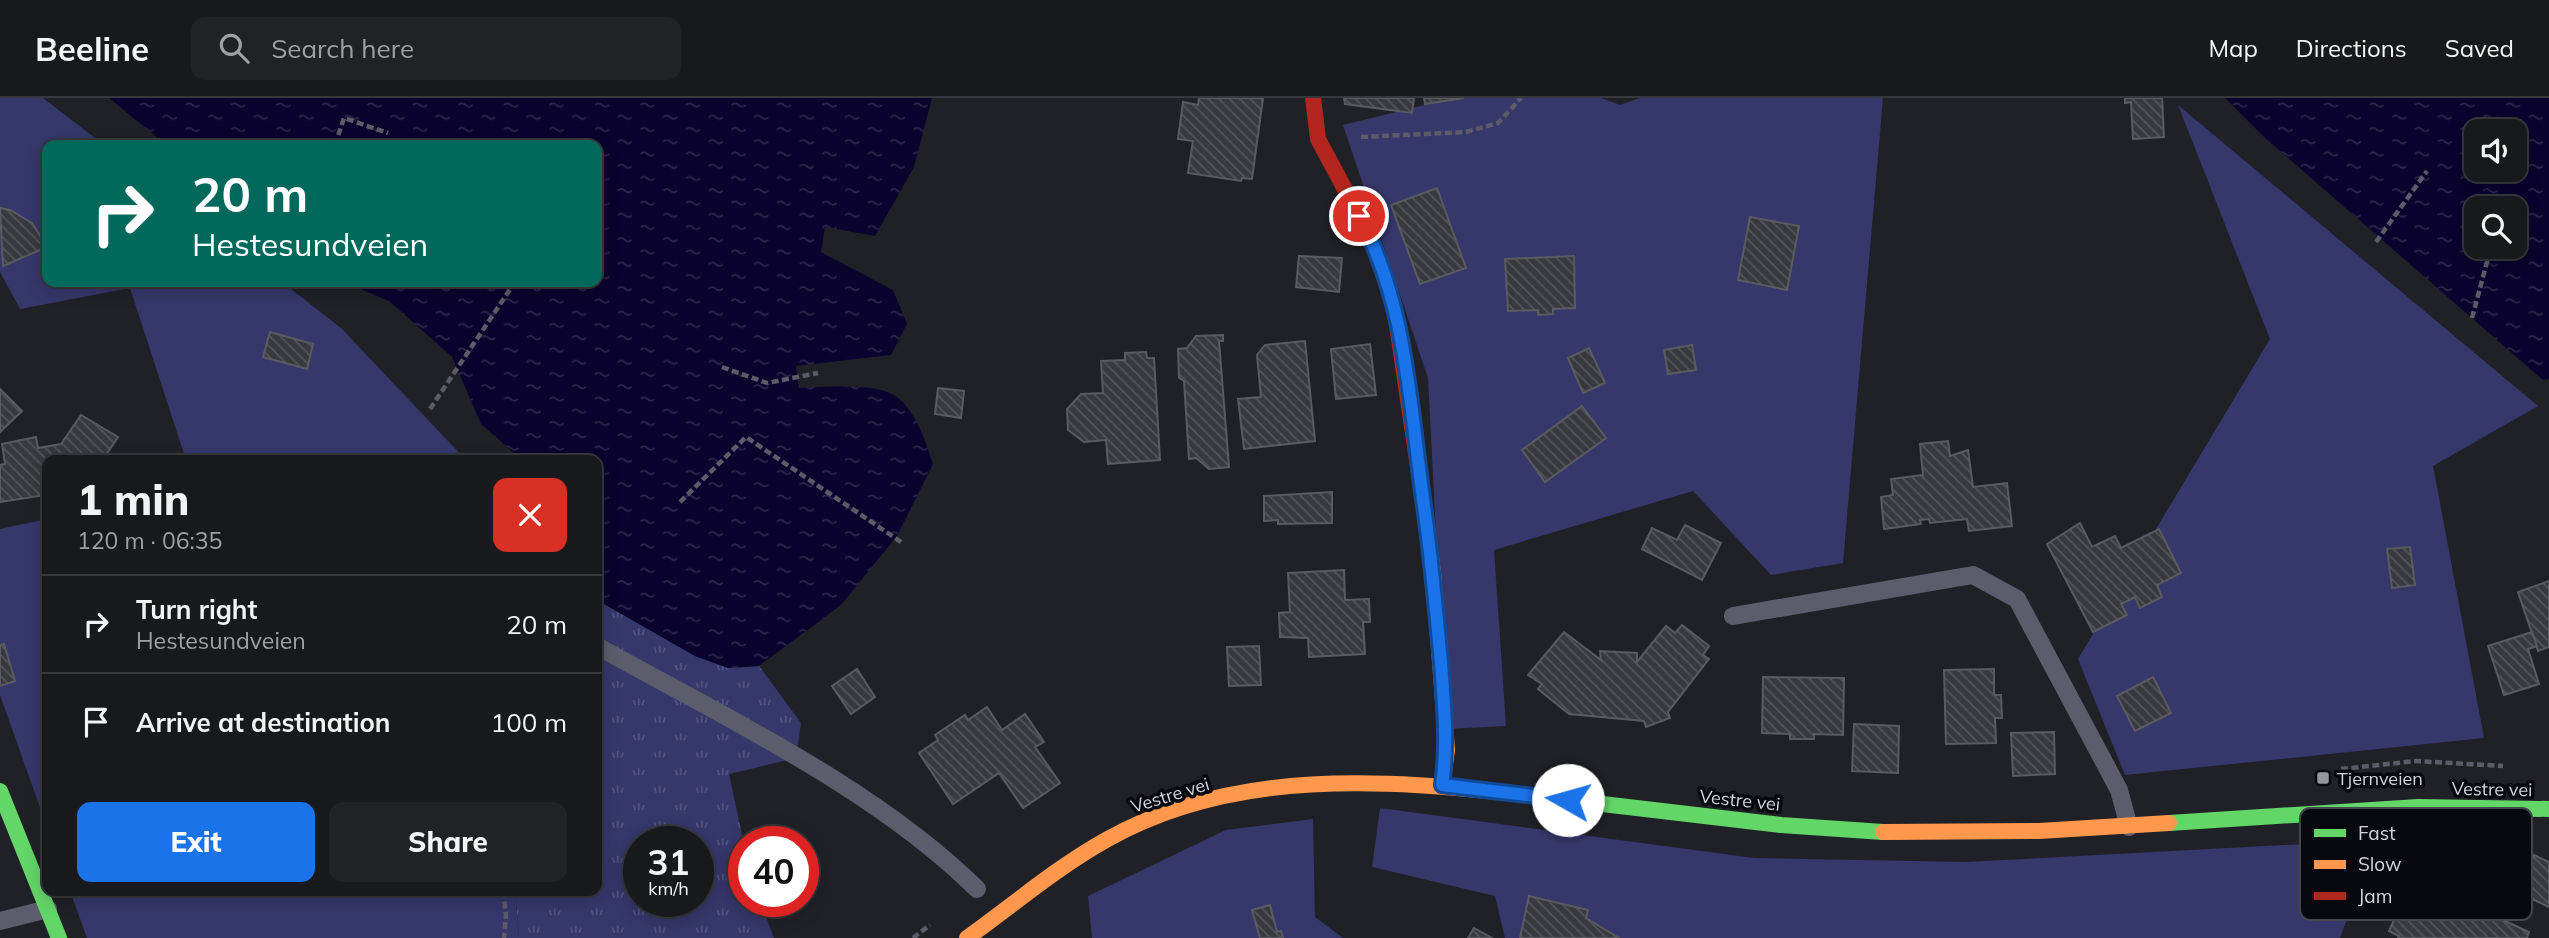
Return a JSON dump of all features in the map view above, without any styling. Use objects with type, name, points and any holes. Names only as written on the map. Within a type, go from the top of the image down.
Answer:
[{"type":"street","points":[[1313,98],[1318,139],[1370,236],[1394,305],[1433,572],[1447,750],[1442,785]]},
{"type":"street","name":"Vestre vei","points":[[967,938],[1047,877],[1128,828],[1185,806],[1271,788],[1329,783],[1442,785],[1848,831],[2021,834],[2300,815]]},
{"type":"street","points":[[0,790],[42,894]]},
{"type":"street","name":"Vestre vei","points":[[2404,808],[2549,808]]},
{"type":"street","points":[[43,896],[59,938]]},
{"type":"lane","points":[[1733,616],[1973,575],[2017,599],[2119,790],[2129,827]]},
{"type":"lane","points":[[602,649],[796,758],[911,830],[940,852],[977,889]]},
{"type":"lane","points":[[0,921],[48,909]]},
{"type":"path","points":[[1318,139],[1466,132],[1498,123],[1521,98]]},
{"type":"path","points":[[337,140],[345,118],[388,133]]},
{"type":"path","points":[[2376,242],[2427,171]]},
{"type":"path","points":[[2472,318],[2488,259]]},
{"type":"path","points":[[430,409],[512,287]]},
{"type":"path","points":[[722,367],[768,383],[818,373]]},
{"type":"path","points":[[680,502],[746,437],[904,544]]},
{"type":"path","points":[[504,896],[506,915],[504,938]]},
{"type":"green space","points":[[0,98],[43,98],[98,140],[42,140],[42,287],[288,287],[341,328],[461,455],[184,455],[130,288],[20,309],[0,272]]},
{"type":"green space","points":[[1453,98],[1601,98],[1620,105],[1640,98],[1883,98],[1843,563],[1771,575],[1693,491],[1494,550],[1506,726],[1446,729],[1428,378],[1343,125]]},
{"type":"green space","points":[[2178,105],[2538,406],[2433,466],[2484,738],[2125,775],[2078,659],[2270,339]]},
{"type":"green space","points":[[42,520],[42,813],[0,695],[0,529]]},
{"type":"green space","points":[[602,603],[695,656],[728,668],[759,666],[801,723],[796,758],[729,774],[740,826],[728,826],[728,917],[766,917],[774,938],[519,938],[515,896],[602,896]]},
{"type":"green space","points":[[1380,808],[1754,858],[1966,862],[2300,844],[2300,920],[2347,920],[2340,938],[1505,938],[1495,896],[1372,867]]},
{"type":"green space","points":[[1313,819],[1315,917],[1343,938],[1092,938],[1088,896],[1226,830]]},
{"type":"green space","points":[[72,896],[515,896],[519,938],[87,938]]},
{"type":"water","points":[[109,98],[932,98],[914,167],[875,236],[825,227],[821,252],[893,290],[907,324],[891,355],[796,366],[799,388],[873,388],[900,399],[913,415],[933,464],[897,536],[841,605],[759,666],[728,668],[695,656],[602,603],[602,455],[516,455],[481,424],[452,357],[389,301],[355,287],[602,287],[602,140],[160,140]]},
{"type":"water","points":[[2225,98],[2549,98],[2549,379],[2543,380],[2265,138]]},
{"type":"building","points":[[1199,98],[1263,98],[1252,179],[1242,178],[1241,181],[1188,173],[1193,141],[1178,139],[1183,102],[1198,105]]},
{"type":"building","points":[[1344,98],[1414,98],[1412,113],[1345,104]]},
{"type":"building","points":[[1424,98],[1464,98],[1425,104]]},
{"type":"building","points":[[2125,98],[2162,98],[2164,137],[2133,139],[2131,102],[2125,103]]},
{"type":"building","points":[[1437,188],[1466,268],[1420,284],[1391,205]]},
{"type":"building","points":[[0,208],[10,210],[32,223],[42,239],[42,249],[3,266]]},
{"type":"building","points":[[1750,217],[1799,226],[1787,290],[1738,280]]},
{"type":"building","points":[[1299,256],[1342,258],[1339,292],[1296,287]]},
{"type":"building","points":[[1574,256],[1575,308],[1553,309],[1553,314],[1538,315],[1538,310],[1508,311],[1505,259]]},
{"type":"building","points":[[270,332],[313,344],[307,369],[263,357]]},
{"type":"building","points":[[1223,335],[1223,341],[1219,341],[1229,467],[1209,469],[1196,458],[1189,459],[1184,381],[1179,378],[1178,349],[1187,348],[1196,336]]},
{"type":"building","points":[[1305,341],[1315,441],[1244,449],[1238,399],[1261,397],[1257,355],[1265,345]]},
{"type":"building","points":[[1370,344],[1376,395],[1336,399],[1331,349]]},
{"type":"building","points":[[1692,345],[1696,370],[1668,374],[1664,350]]},
{"type":"building","points":[[1589,348],[1605,383],[1583,393],[1568,358]]},
{"type":"building","points":[[1146,352],[1147,358],[1154,358],[1160,460],[1108,464],[1106,440],[1084,442],[1068,430],[1067,409],[1081,394],[1103,393],[1101,361],[1125,360],[1125,353]]},
{"type":"building","points":[[938,388],[964,391],[961,418],[935,414]]},
{"type":"building","points":[[0,389],[22,411],[0,432]]},
{"type":"building","points":[[1582,406],[1606,438],[1545,482],[1522,450]]},
{"type":"building","points":[[81,415],[118,437],[106,455],[42,455],[42,496],[0,502],[0,465],[5,464],[2,444],[36,437],[38,448],[61,444]]},
{"type":"building","points":[[1948,441],[1950,456],[1968,450],[1973,487],[2007,483],[2012,526],[1969,531],[1967,519],[1930,523],[1929,519],[1920,520],[1921,524],[1884,529],[1881,497],[1893,495],[1891,479],[1923,475],[1920,444]]},
{"type":"building","points":[[1332,492],[1332,523],[1278,524],[1278,520],[1264,521],[1264,496]]},
{"type":"building","points":[[2080,523],[2092,547],[2115,536],[2121,548],[2159,529],[2181,573],[2157,585],[2162,597],[2140,608],[2135,597],[2121,604],[2127,615],[2093,632],[2047,544]]},
{"type":"building","points":[[1685,525],[1721,543],[1702,580],[1642,549],[1652,528],[1677,540]]},
{"type":"building","points":[[2410,547],[2415,585],[2392,588],[2387,549]]},
{"type":"building","points":[[1344,570],[1345,600],[1369,599],[1370,622],[1363,622],[1365,654],[1309,657],[1308,638],[1280,637],[1279,613],[1290,612],[1288,573]]},
{"type":"building","points":[[2549,581],[2549,647],[2538,651],[2518,592]]},
{"type":"building","points":[[1682,625],[1709,646],[1703,655],[1709,659],[1668,712],[1670,718],[1646,727],[1644,721],[1569,714],[1538,689],[1542,684],[1528,675],[1564,632],[1601,660],[1600,651],[1637,653],[1637,662],[1666,626],[1675,633]]},
{"type":"building","points":[[2532,632],[2537,646],[2528,649],[2539,684],[2504,695],[2488,646]]},
{"type":"building","points":[[4,644],[15,681],[0,686],[0,645]]},
{"type":"building","points":[[1259,646],[1261,685],[1229,686],[1227,647]]},
{"type":"building","points":[[857,669],[875,697],[851,714],[832,686]]},
{"type":"building","points":[[1994,669],[1994,695],[2001,695],[2002,718],[1995,718],[1996,743],[1946,744],[1944,670]]},
{"type":"building","points":[[1763,677],[1844,678],[1843,735],[1814,734],[1814,739],[1790,739],[1790,734],[1762,733]]},
{"type":"building","points":[[2153,677],[2171,713],[2135,731],[2117,696]]},
{"type":"building","points":[[987,707],[1002,730],[1025,714],[1044,742],[1035,747],[1060,783],[1023,808],[999,773],[953,804],[919,753],[938,740],[935,735],[965,715],[968,720]]},
{"type":"building","points":[[1854,724],[1899,726],[1898,773],[1852,771]]},
{"type":"building","points":[[2054,732],[2055,774],[2013,776],[2011,733]]},
{"type":"building","points":[[2534,855],[2549,862],[2549,907],[2532,899]]},
{"type":"building","points":[[1529,896],[1588,910],[1586,918],[1619,938],[1520,938]]},
{"type":"building","points":[[1270,905],[1277,932],[1281,931],[1283,938],[1260,938],[1252,910]]},
{"type":"building","points":[[2394,920],[2503,920],[2529,932],[2527,938],[2398,938],[2399,936],[2389,931]]},
{"type":"building","points":[[1474,928],[1492,938],[1468,938]]},
{"type":"traffic: fast","points":[[0,791],[42,896]]},
{"type":"traffic: fast","points":[[1526,795],[1781,825],[1883,832]]},
{"type":"traffic: fast","points":[[2402,808],[2484,808]]},
{"type":"traffic: fast","points":[[2532,809],[2549,809]]},
{"type":"traffic: fast","points":[[2169,823],[2300,815]]},
{"type":"traffic: fast","points":[[42,896],[59,938]]},
{"type":"traffic: slow","points":[[1422,494],[1433,572],[1447,750],[1442,785]]},
{"type":"traffic: slow","points":[[967,938],[1052,875],[1106,840],[1155,817],[1206,800],[1311,784],[1365,783],[1526,795]]},
{"type":"traffic: slow","points":[[1883,832],[2039,831],[2169,823]]},
{"type":"traffic: jam","points":[[1313,98],[1318,139],[1370,236],[1394,305],[1422,494]]},
{"type":"place","name":"Tjernveien","points":[[2323,778]]},
{"type":"route","points":[[1359,216],[1370,236],[1394,305],[1409,393],[1433,572],[1447,750],[1442,785],[1568,800]]}]
